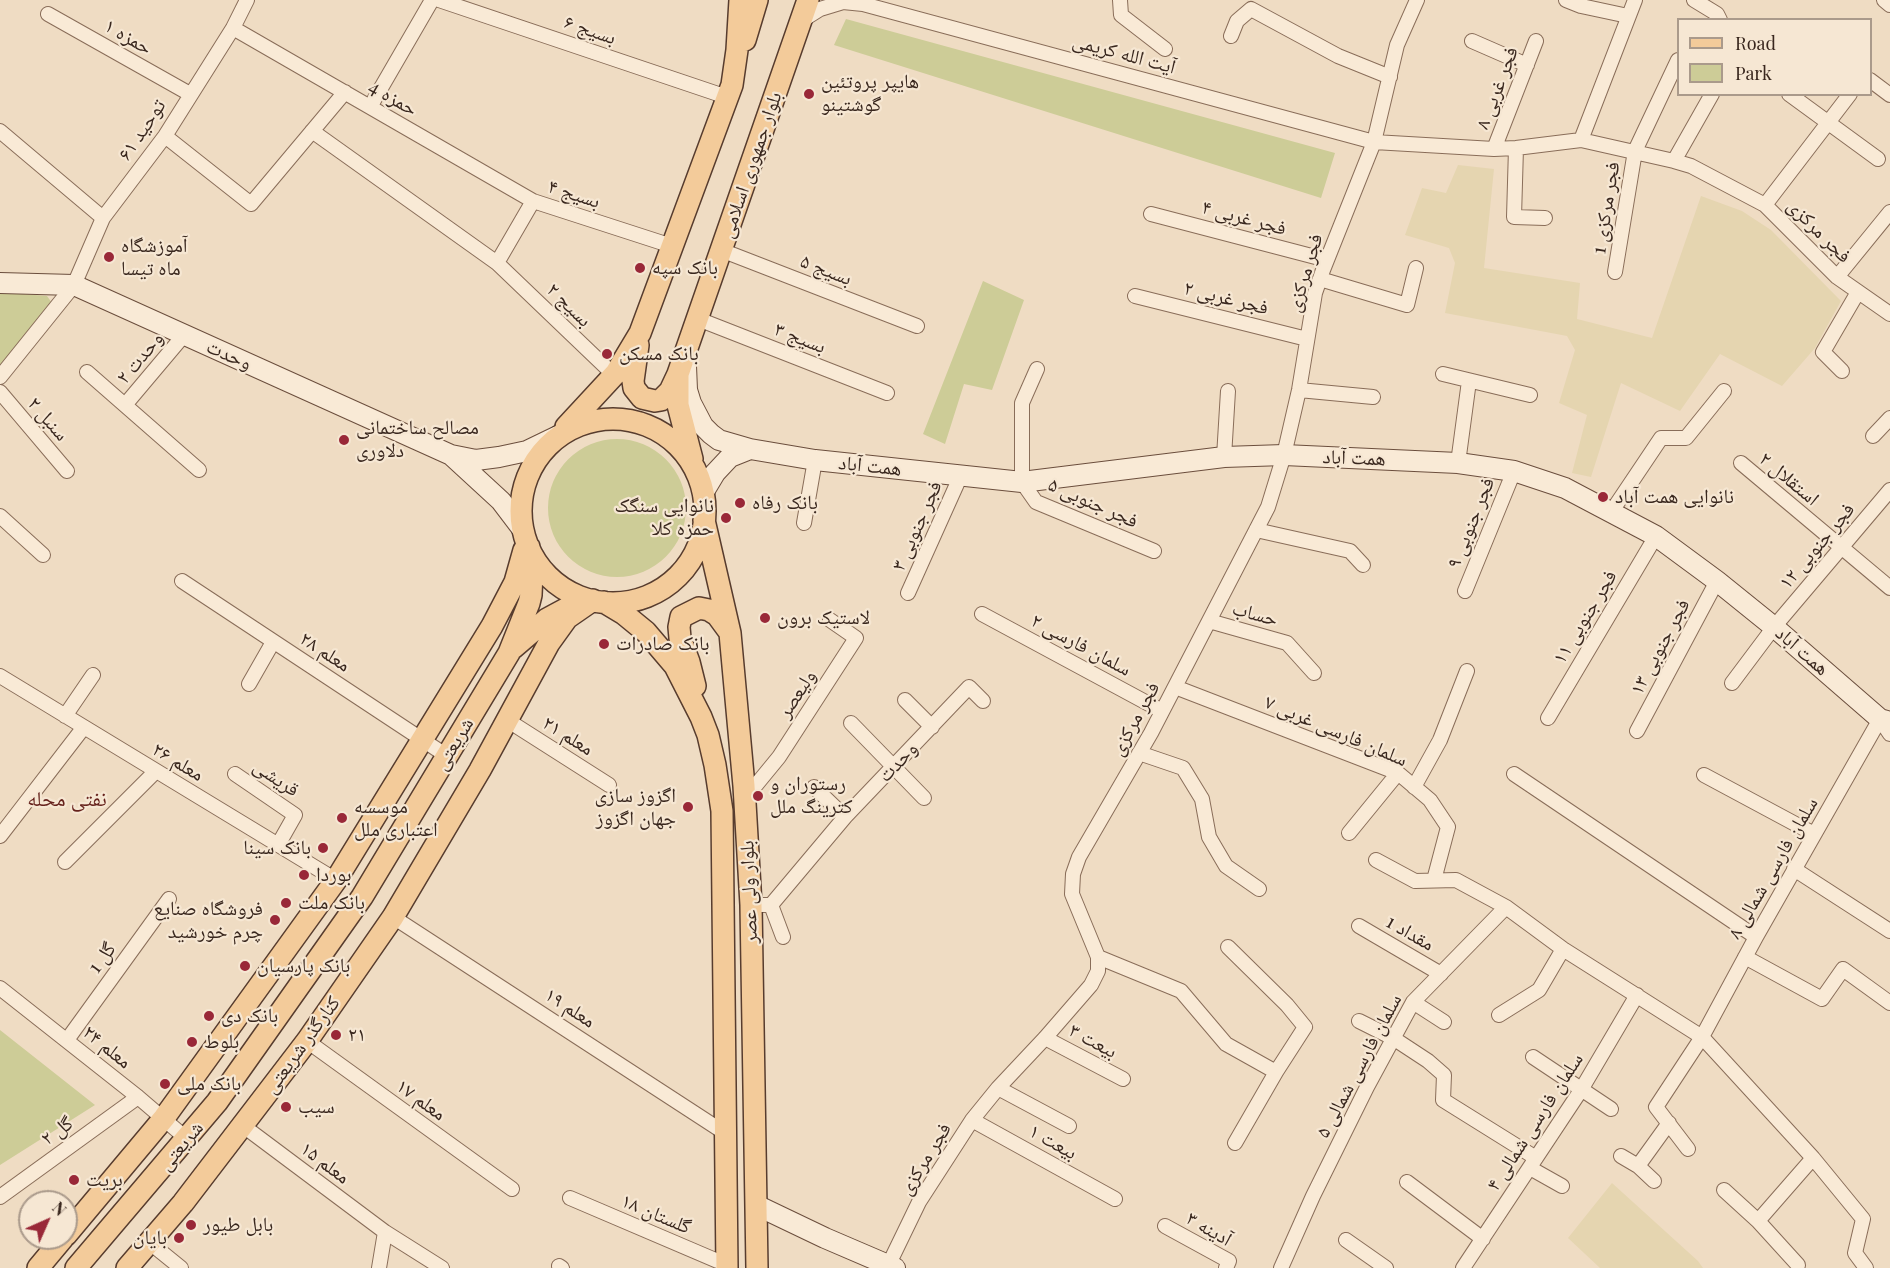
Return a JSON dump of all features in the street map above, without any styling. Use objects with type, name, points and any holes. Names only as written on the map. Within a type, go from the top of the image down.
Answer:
[{"type":"main road","points":[[730,91],[737,50],[740,0]]},
{"type":"main road","points":[[509,653],[530,603],[532,585],[521,516],[522,494],[528,474],[539,455],[623,364],[640,333],[730,91],[757,0]]},
{"type":"main road","name":"بلوار جمهوری اسلامی","points":[[694,468],[678,405],[682,365],[808,0]]},
{"type":"main road","name":"وحدت","points":[[0,283],[74,285],[451,455],[476,460],[500,457],[527,451],[558,436]]},
{"type":"main road","points":[[640,333],[633,381],[637,394],[648,400],[661,399],[670,391],[682,365]]},
{"type":"main road","name":"همت آباد","points":[[682,365],[687,390],[703,426],[719,440],[750,449],[815,460],[1022,482],[1224,457],[1284,455],[1458,463],[1514,471],[1565,488],[1656,536],[1774,627],[1887,725]]},
{"type":"main road","points":[[509,653],[520,640],[558,612],[579,602],[626,602],[646,596],[666,586],[685,568],[698,545],[704,520],[703,493],[694,468],[679,447],[658,430],[633,421],[607,418],[581,424],[558,436]]},
{"type":"main road","points":[[703,493],[714,473],[730,458],[750,449]]},
{"type":"main road","name":"وحدت","points":[[451,455],[501,501],[526,538]]},
{"type":"main road","name":"بلوار ولی عصر","points":[[704,520],[730,633],[744,786],[761,905],[757,1268]]},
{"type":"main road","points":[[78,1220],[164,1118],[336,880],[492,626],[515,582],[526,538]]},
{"type":"main road","points":[[526,538],[533,557],[563,588],[583,598],[599,601]]},
{"type":"main road","name":"بلوار ولی عصر","points":[[599,601],[624,614],[646,632],[675,666],[708,735],[715,765],[722,811],[727,1267]]},
{"type":"main road","name":"کنارگذر شریعتی","points":[[127,1268],[183,1203],[307,1041],[393,917],[480,770],[536,665],[559,628],[575,611],[599,601]]},
{"type":"main road","points":[[708,735],[689,662],[680,638],[681,617],[699,608],[709,610],[717,615],[730,633]]},
{"type":"main road","name":"شریعتی","points":[[76,1268],[218,1102],[362,897],[509,653]]},
{"type":"main road","points":[[756,1205],[891,1267]]},
{"type":"main road","points":[[38,1268],[53,1250]]},
{"type":"street","name":"توحید ۶۱","points":[[0,376],[74,285],[103,218],[165,136],[233,28],[247,0]]},
{"type":"street","points":[[370,107],[432,0]]},
{"type":"street","name":"بسیج ۶","points":[[439,0],[730,91]]},
{"type":"street","points":[[1120,0],[1121,15],[1165,49]]},
{"type":"street","name":"فجر مرکزی","points":[[891,1267],[920,1202],[972,1120],[1091,985],[1098,971],[1098,957],[1072,894],[1073,874],[1079,857],[1162,711],[1268,507],[1284,455],[1299,390],[1320,279],[1374,142],[1397,45],[1418,0]]},
{"type":"street","points":[[1566,0],[1581,6],[1628,16]]},
{"type":"street","points":[[1581,140],[1635,0]]},
{"type":"street","points":[[1694,0],[1717,14],[1719,18]]},
{"type":"street","points":[[1884,0],[1890,5]]},
{"type":"street","name":"آیت الله کریمی","points":[[801,21],[820,9],[843,2],[861,2],[1374,142],[1494,149]]},
{"type":"street","points":[[1231,36],[1237,21],[1251,9],[1338,56],[1390,78]]},
{"type":"street","name":"حمزه ۱","points":[[48,14],[190,94]]},
{"type":"street","name":"حمزه 4","points":[[233,28],[533,201]]},
{"type":"street","points":[[1472,41],[1527,65]]},
{"type":"street","name":"فجر غربی ۸","points":[[1494,149],[1536,41]]},
{"type":"street","name":"فجر مرکزی 1","points":[[1615,272],[1635,151],[1677,62]]},
{"type":"street","points":[[1872,82],[1890,95]]},
{"type":"street","points":[[165,136],[251,204],[345,92]]},
{"type":"street","points":[[1674,161],[1711,96]]},
{"type":"street","points":[[1792,96],[1878,159]]},
{"type":"street","points":[[1765,205],[1848,96]]},
{"type":"street","points":[[0,131],[103,218]]},
{"type":"street","name":"بسیج ۲","points":[[312,131],[497,263],[614,375]]},
{"type":"street","name":"فجر مرکزی","points":[[1494,149],[1581,140],[1691,166],[1765,205],[1837,277],[1888,309]]},
{"type":"street","points":[[1516,148],[1514,217],[1545,218]]},
{"type":"street","name":"بسیج ۴","points":[[497,263],[533,201],[672,246]]},
{"type":"street","points":[[1837,277],[1890,212]]},
{"type":"street","name":"فجر غربی ۴","points":[[1151,214],[1327,260]]},
{"type":"street","name":"بسیج ۵","points":[[721,250],[917,326]]},
{"type":"street","points":[[1320,279],[1407,305],[1416,268]]},
{"type":"street","points":[[1842,371],[1823,352],[1858,292]]},
{"type":"street","name":"فجر غربی ۲","points":[[1136,296],[1307,339]]},
{"type":"street","name":"بسیج ۳","points":[[698,319],[887,393]]},
{"type":"street","name":"وحدت ۲","points":[[125,405],[184,335]]},
{"type":"street","points":[[1022,482],[1022,403],[1037,369]]},
{"type":"street","points":[[87,372],[199,470]]},
{"type":"street","points":[[1443,374],[1530,395]]},
{"type":"street","points":[[1458,463],[1469,381]]},
{"type":"street","points":[[1299,390],[1373,397]]},
{"type":"street","points":[[1224,457],[1228,391]]},
{"type":"street","points":[[1612,511],[1661,438],[1686,438],[1724,391]]},
{"type":"street","name":"سنبل ۲","points":[[0,392],[67,471]]},
{"type":"street","points":[[1873,436],[1890,418]]},
{"type":"street","points":[[804,523],[815,460]]},
{"type":"street","name":"استقلال ۲","points":[[1741,463],[1890,588]]},
{"type":"street","name":"فجر جنوبی ۹","points":[[1465,591],[1514,471]]},
{"type":"street","name":"فجر جنوبی ۳","points":[[908,593],[961,475]]},
{"type":"street","name":"فجر جنوبی ۵","points":[[1022,482],[1036,502],[1155,551]]},
{"type":"street","name":"فجر جنوبی ۱۲","points":[[1732,683],[1774,627],[1890,490]]},
{"type":"street","points":[[0,516],[43,555]]},
{"type":"street","points":[[1256,530],[1350,551],[1363,565]]},
{"type":"street","name":"فجر جنوبی ۱۱","points":[[1548,718],[1656,536]]},
{"type":"street","name":"معلم ۲۸","points":[[182,581],[447,756]]},
{"type":"street","name":"فجر جنوبی ۱۳","points":[[1637,731],[1717,581]]},
{"type":"street","name":"سلمان فارسی ۲","points":[[982,614],[1162,711]]},
{"type":"street","name":"ولیعصر","points":[[744,786],[756,785],[779,758],[856,638],[830,620]]},
{"type":"street","name":"حساب","points":[[1209,621],[1287,643],[1314,673]]},
{"type":"street","points":[[249,684],[273,642]]},
{"type":"street","points":[[1414,787],[1440,740],[1467,671]]},
{"type":"street","points":[[65,716],[93,675]]},
{"type":"street","name":"معلم ۲۶","points":[[0,676],[336,880]]},
{"type":"street","name":"وحدت","points":[[761,905],[969,687],[983,701]]},
{"type":"street","name":"سلمان فارسی غربی ۷","points":[[1174,687],[1398,773],[1430,800],[1448,827],[1434,880]]},
{"type":"street","points":[[905,700],[932,727]]},
{"type":"street","name":"معلم ۲۱","points":[[507,720],[609,785]]},
{"type":"street","points":[[851,723],[924,798]]},
{"type":"street","name":"سلمان فارسی شمالی ۸","points":[[1669,1123],[1656,1107],[1702,1037],[1744,957],[1814,834],[1887,725]]},
{"type":"street","points":[[0,836],[84,727]]},
{"type":"street","points":[[1139,753],[1183,768],[1202,799],[1209,837],[1226,866],[1259,889]]},
{"type":"street","points":[[65,862],[156,771]]},
{"type":"street","points":[[1349,833],[1398,773]]},
{"type":"street","name":"قریشی","points":[[235,774],[295,815],[278,845]]},
{"type":"street","points":[[1514,774],[1756,937]]},
{"type":"street","points":[[1704,775],[1814,834]]},
{"type":"street","points":[[814,787],[845,817]]},
{"type":"street","points":[[1376,860],[1415,881],[1456,880],[1506,907],[1563,949],[1702,1037],[1814,1158],[1863,1219],[1855,1253],[1866,1268]]},
{"type":"street","points":[[1794,869],[1890,931]]},
{"type":"street","name":"گل 1","points":[[67,1040],[169,899]]},
{"type":"street","points":[[761,905],[783,937]]},
{"type":"street","name":"سلمان فارسی شمالی ۵","points":[[1281,1268],[1367,1087],[1413,1002],[1506,907]]},
{"type":"street","name":"معلم ۱۹","points":[[393,917],[725,1132]]},
{"type":"street","name":"مقداد 1","points":[[1359,926],[1441,974]]},
{"type":"street","points":[[1228,947],[1287,1005],[1305,1028],[1276,1072],[1235,1143]]},
{"type":"street","points":[[1499,1015],[1539,990],[1563,949]]},
{"type":"street","points":[[1098,957],[1181,991],[1226,1044],[1276,1072]]},
{"type":"street","points":[[1744,957],[1822,999],[1843,969],[1890,1003]]},
{"type":"street","name":"معلم ۲۴","points":[[0,988],[188,1138]]},
{"type":"street","name":"سلمان فارسی شمالی ۴","points":[[1470,1265],[1483,1239],[1581,1090],[1637,995]]},
{"type":"street","points":[[1413,1002],[1444,1022]]},
{"type":"street","points":[[1359,1021],[1393,1038],[1428,1061],[1444,1075],[1443,1100],[1562,1186]]},
{"type":"street","name":"بیعت ۳","points":[[1045,1038],[1123,1079]]},
{"type":"street","name":"معلم ۱۷","points":[[307,1041],[513,1190]]},
{"type":"street","points":[[1533,1057],[1611,1108]]},
{"type":"street","points":[[998,1088],[1069,1126]]},
{"type":"street","name":"گل ۲","points":[[0,1197],[138,1097]]},
{"type":"street","name":"بیعت ۱","points":[[972,1120],[1115,1199]]},
{"type":"street","points":[[1638,1166],[1669,1123],[1688,1149]]},
{"type":"street","name":"معلم ۱۵","points":[[242,1125],[385,1232],[442,1268]]},
{"type":"street","points":[[1622,1156],[1638,1166],[1654,1181]]},
{"type":"street","points":[[1758,1221],[1814,1158]]},
{"type":"street","points":[[1407,1182],[1483,1239]]},
{"type":"street","points":[[1724,1190],[1758,1221],[1798,1265]]},
{"type":"street","name":"گلستان ۱۸","points":[[570,1198],[727,1267]]},
{"type":"street","name":"آدینه ۳","points":[[1165,1226],[1229,1261],[1226,1268]]},
{"type":"street","points":[[379,1268],[385,1232]]},
{"type":"street","points":[[1346,1240],[1386,1268]]},
{"type":"street","points":[[149,1242],[181,1268]]},
{"type":"shaded area","points":[[1458,165],[1494,169],[1484,268],[1580,283],[1577,319],[1652,338],[1701,196],[1742,211],[1771,230],[1841,301],[1815,348],[1782,386],[1720,354],[1680,411],[1621,383],[1591,477],[1572,473],[1587,415],[1559,403],[1575,350],[1567,336],[1445,313],[1455,263],[1449,248],[1405,235],[1422,188],[1446,193]]},
{"type":"shaded area","points":[[1612,1183],[1703,1268],[1600,1268],[1568,1238]]},
{"type":"green space","points":[[846,19],[1335,153],[1321,198],[834,45]]},
{"type":"green space","points":[[983,281],[1024,300],[992,390],[964,384],[945,444],[923,434]]},
{"type":"green space","points":[[0,292],[47,296],[52,303],[0,368]]},
{"type":"green space","points":[[617,439],[643,444],[666,459],[681,482],[686,508],[681,534],[666,557],[643,572],[617,577],[591,572],[568,557],[553,534],[548,508],[553,482],[568,459],[591,444]]},
{"type":"green space","points":[[0,1030],[95,1105],[0,1165]]},
{"type":"place","name":"هایپر پروتئین گوشتینو","points":[[809,94]]},
{"type":"place","name":"آموزشگاه ماه تیسا","points":[[109,257]]},
{"type":"place","name":"بانک سپه","points":[[640,268]]},
{"type":"place","name":"بانک مسکن","points":[[607,354]]},
{"type":"place","name":"مصالح ساختمانی دلاوری","points":[[344,440]]},
{"type":"place","name":"نانوایی همت آباد","points":[[1603,497]]},
{"type":"place","name":"بانک رفاه","points":[[740,503]]},
{"type":"place","name":"نانوایی سنگک حمزه کلا","points":[[726,518]]},
{"type":"place","name":"لاستیک برون","points":[[765,618]]},
{"type":"place","name":"بانک صادرات","points":[[604,644]]},
{"type":"place","name":"رستوران و کترینگ ملل","points":[[758,796]]},
{"type":"place","name":"اگزوز سازی جهان اگزوز","points":[[688,807]]},
{"type":"place","name":"موسسه اعتباری ملل","points":[[342,818]]},
{"type":"place","name":"بانک سینا","points":[[323,848]]},
{"type":"place","name":"بوردا","points":[[304,875]]},
{"type":"place","name":"بانک ملت","points":[[286,903]]},
{"type":"place","name":"فروشگاه صنایع چرم خورشید","points":[[275,920]]},
{"type":"place","name":"بانک پارسیان","points":[[245,966]]},
{"type":"place","name":"بانک دی","points":[[209,1016]]},
{"type":"place","name":"۲۱","points":[[336,1035]]},
{"type":"place","name":"بلوط","points":[[192,1042]]},
{"type":"place","name":"بانک ملی","points":[[165,1084]]},
{"type":"place","name":"سیب","points":[[286,1107]]},
{"type":"place","name":"بریت","points":[[74,1180]]},
{"type":"place","name":"بابل طیور","points":[[191,1225]]},
{"type":"place","name":"بایان","points":[[179,1238]]},
{"type":"district","name":"نفتی محله","points":[[67,799]]}]
